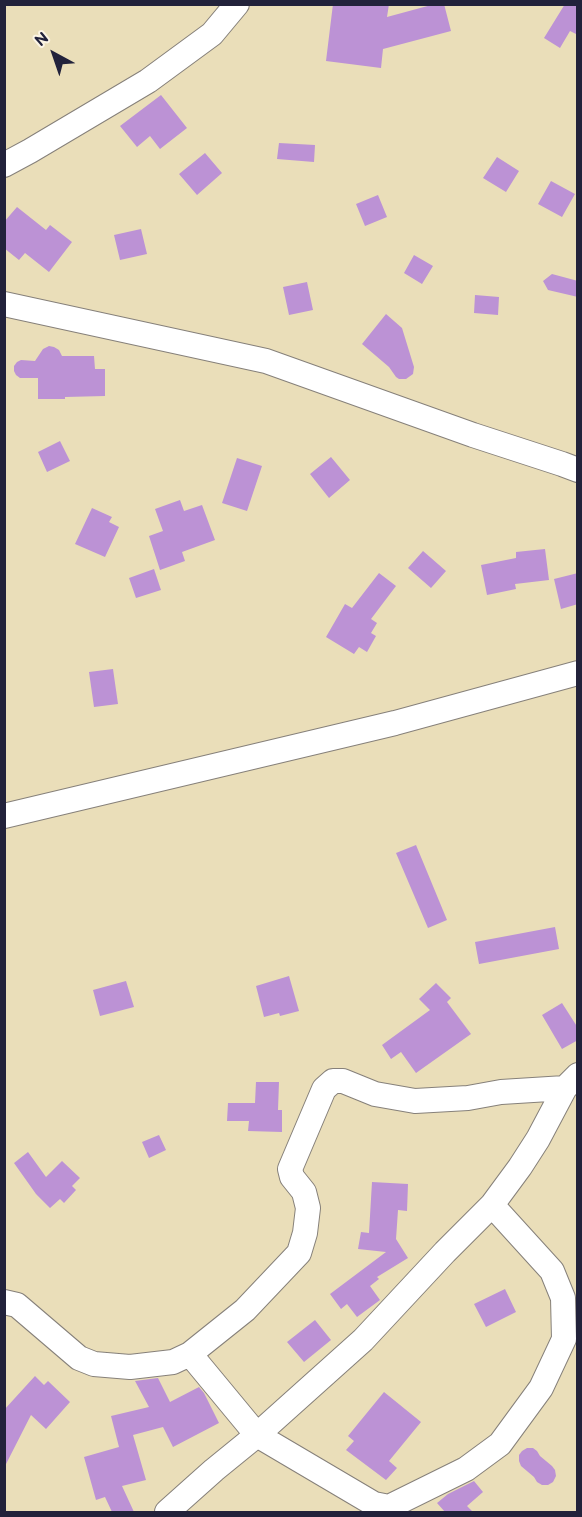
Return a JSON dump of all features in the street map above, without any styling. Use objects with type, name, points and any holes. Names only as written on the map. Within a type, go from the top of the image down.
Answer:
[{"type":"street","points":[[4,165],[148,81],[212,34],[237,4]]},
{"type":"street","points":[[4,304],[266,361],[578,470]]},
{"type":"street","points":[[4,816],[395,723],[578,673]]},
{"type":"street","points":[[4,1302],[17,1305],[79,1358],[94,1364],[130,1367],[173,1362],[190,1354],[244,1310],[299,1253],[305,1233],[308,1208],[304,1192],[292,1177],[290,1169],[324,1089],[333,1081],[343,1081],[375,1094],[415,1101],[468,1098],[571,1082]]},
{"type":"street","points":[[166,1512],[257,1436],[363,1340],[492,1205],[538,1139],[571,1082]]},
{"type":"street","points":[[190,1354],[257,1436],[374,1504],[389,1507],[466,1469],[500,1444],[541,1388],[564,1339],[563,1298],[552,1270],[492,1205]]},
{"type":"building","points":[[333,4],[389,4],[387,17],[435,4],[444,4],[451,31],[383,49],[381,68],[326,61]]},
{"type":"building","points":[[565,4],[578,4],[578,35],[570,31],[560,48],[544,38]]},
{"type":"building","points":[[161,95],[187,128],[160,149],[150,136],[137,147],[120,126]]},
{"type":"building","points":[[279,143],[315,145],[314,162],[277,159]]},
{"type":"building","points":[[205,153],[222,173],[197,195],[179,174]]},
{"type":"building","points":[[497,157],[519,171],[506,192],[483,178]]},
{"type":"building","points":[[551,181],[575,194],[562,217],[538,204]]},
{"type":"building","points":[[378,195],[387,217],[365,226],[356,204]]},
{"type":"building","points":[[17,207],[46,230],[50,225],[72,242],[49,272],[25,253],[19,260],[4,248],[4,222]]},
{"type":"building","points":[[141,229],[147,254],[120,260],[114,235]]},
{"type":"building","points":[[414,255],[433,266],[422,284],[404,273]]},
{"type":"building","points":[[552,274],[578,281],[578,297],[548,290],[543,281]]},
{"type":"building","points":[[307,282],[313,310],[289,315],[283,287]]},
{"type":"building","points":[[475,295],[499,297],[498,315],[474,313]]},
{"type":"building","points":[[386,314],[402,328],[414,367],[413,374],[406,379],[396,377],[389,367],[362,344]]},
{"type":"building","points":[[49,346],[59,350],[62,356],[94,356],[95,369],[105,369],[105,396],[38,399],[38,378],[20,378],[14,371],[14,366],[21,360],[35,361],[43,349]]},
{"type":"building","points":[[60,441],[70,461],[47,472],[38,452]]},
{"type":"building","points":[[331,457],[350,480],[329,498],[310,474]]},
{"type":"building","points":[[237,458],[262,466],[247,511],[222,503]]},
{"type":"building","points":[[180,500],[184,511],[202,505],[215,540],[182,552],[185,561],[160,570],[149,536],[163,531],[155,509]]},
{"type":"building","points":[[92,508],[112,517],[109,522],[119,527],[105,557],[75,544]]},
{"type":"building","points":[[545,549],[549,580],[515,584],[516,589],[487,595],[481,565],[516,558],[516,552]]},
{"type":"building","points":[[423,551],[446,571],[431,588],[408,568]]},
{"type":"building","points":[[154,569],[161,590],[136,598],[129,578]]},
{"type":"building","points":[[379,573],[396,586],[371,619],[377,623],[371,633],[376,636],[367,652],[359,647],[354,654],[326,637],[345,604],[352,608]]},
{"type":"building","points":[[578,573],[578,604],[561,609],[554,579]]},
{"type":"building","points":[[113,669],[118,704],[94,707],[89,672]]},
{"type":"building","points":[[416,845],[447,920],[428,928],[396,853]]},
{"type":"building","points":[[555,927],[559,949],[479,964],[475,942]]},
{"type":"building","points":[[289,976],[299,1011],[264,1017],[256,986]]},
{"type":"building","points":[[126,981],[134,1007],[100,1016],[93,990]]},
{"type":"building","points":[[436,983],[451,998],[447,1002],[471,1034],[416,1073],[401,1052],[391,1059],[382,1045],[430,1010],[419,999]]},
{"type":"building","points":[[562,1003],[578,1028],[578,1040],[562,1049],[542,1015]]},
{"type":"building","points":[[256,1082],[279,1082],[278,1110],[282,1110],[282,1132],[248,1131],[249,1121],[227,1121],[228,1103],[255,1103]]},
{"type":"building","points":[[159,1135],[166,1150],[149,1158],[142,1142]]},
{"type":"building","points":[[28,1152],[46,1177],[62,1161],[80,1178],[72,1186],[76,1190],[64,1203],[60,1199],[50,1208],[36,1194],[14,1163]]},
{"type":"building","points":[[372,1182],[408,1184],[407,1211],[398,1210],[396,1239],[408,1258],[377,1277],[379,1279],[370,1286],[380,1300],[357,1317],[347,1304],[341,1309],[330,1294],[386,1252],[358,1249],[361,1232],[369,1233]]},
{"type":"building","points":[[505,1289],[516,1312],[486,1327],[474,1304]]},
{"type":"building","points":[[315,1320],[331,1340],[304,1362],[287,1342]]},
{"type":"building","points":[[35,1376],[44,1385],[48,1381],[70,1402],[46,1429],[31,1415],[4,1468],[4,1410]]},
{"type":"building","points":[[158,1378],[170,1402],[199,1387],[219,1423],[173,1447],[163,1427],[133,1435],[146,1480],[122,1486],[134,1512],[112,1512],[105,1497],[96,1500],[84,1457],[119,1447],[111,1416],[149,1407],[135,1381]]},
{"type":"building","points":[[384,1392],[421,1422],[389,1461],[397,1468],[386,1480],[346,1450],[354,1441],[348,1436]]},
{"type":"building","points":[[527,1448],[533,1448],[552,1466],[556,1476],[553,1482],[542,1485],[521,1466],[519,1455]]},
{"type":"building","points":[[474,1481],[483,1492],[467,1506],[473,1512],[445,1512],[437,1503],[448,1494]]}]
